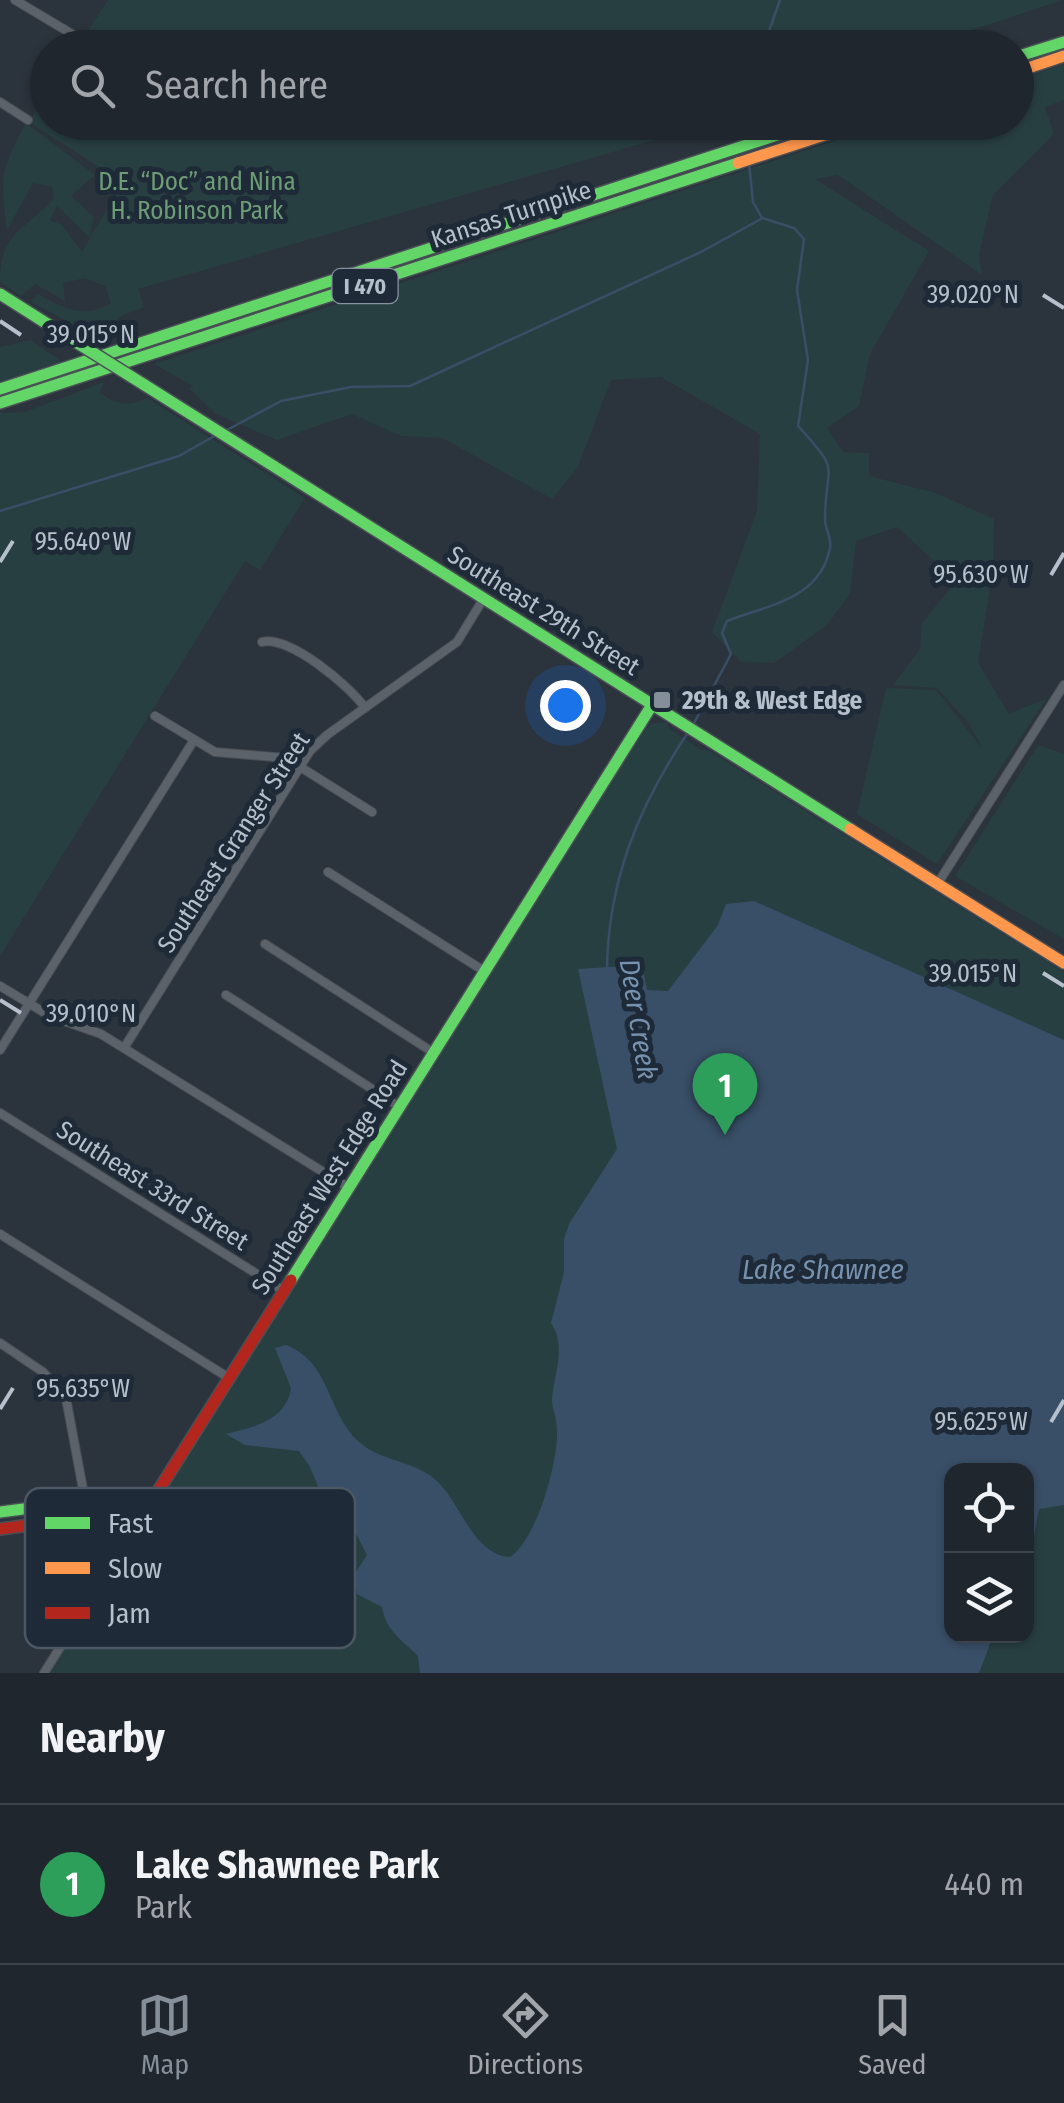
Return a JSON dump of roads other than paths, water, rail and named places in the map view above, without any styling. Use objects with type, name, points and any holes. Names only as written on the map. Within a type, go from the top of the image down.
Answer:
[{"type":"main road","points":[[1034,51],[1064,42]]},
{"type":"main road","points":[[1034,66],[1064,56]]},
{"type":"main road","name":"Kansas Turnpike","points":[[0,389],[764,140]]},
{"type":"main road","name":"Kansas Turnpike","points":[[0,403],[810,140]]},
{"type":"main road","name":"Southeast 29th Street","points":[[0,294],[1064,963]]},
{"type":"main road","name":"Southeast West Edge Road","points":[[160,1488],[652,705]]},
{"type":"main road","points":[[0,1512],[25,1508]]},
{"type":"main road","points":[[0,1529],[25,1525]]},
{"type":"street","points":[[16,0],[65,30]]},
{"type":"street","points":[[0,102],[28,120]]},
{"type":"street","name":"Southeast Granger Street","points":[[124,1048],[300,766],[327,735],[457,642],[484,598]]},
{"type":"street","points":[[262,642],[280,641],[336,678],[365,708]]},
{"type":"street","points":[[938,883],[1064,684]]},
{"type":"street","points":[[155,716],[224,754],[274,754],[372,812]]},
{"type":"street","points":[[0,1050],[194,740]]},
{"type":"street","points":[[328,872],[483,968],[484,976]]},
{"type":"street","points":[[265,944],[434,1053]]},
{"type":"street","points":[[0,986],[50,1016],[95,1030],[349,1188]]},
{"type":"street","points":[[226,995],[400,1107]]},
{"type":"street","name":"Southeast 33rd Street","points":[[0,1113],[284,1291]]},
{"type":"street","points":[[0,1234],[229,1378]]},
{"type":"street","points":[[0,1359],[4,1346],[43,1372],[66,1398],[82,1488]]},
{"type":"street","name":"Southeast West Edge Road","points":[[44,1673],[60,1648]]},
{"type":"water","name":"Lake Shawnee","points":[[754,901],[1064,1040],[1064,1505],[1039,1509],[1034,1536],[1034,1463],[944,1463],[944,1643],[990,1643],[979,1673],[420,1673],[418,1656],[391,1629],[382,1607],[357,1594],[355,1573],[367,1555],[355,1532],[355,1488],[319,1488],[299,1451],[245,1445],[226,1434],[267,1421],[283,1408],[291,1388],[275,1348],[286,1345],[312,1363],[358,1441],[430,1475],[487,1548],[510,1557],[520,1548],[544,1499],[557,1443],[552,1399],[559,1350],[551,1323],[564,1272],[564,1239],[569,1224],[617,1149],[578,969],[642,965],[647,990],[668,991],[718,925],[726,904]]},
{"type":"waterway","name":"Deer Creek","points":[[769,30],[780,0]]},
{"type":"waterway","name":"Deer Creek","points":[[693,725],[731,654],[722,633],[727,621],[775,605],[804,590],[824,565],[830,548],[825,521],[828,468],[821,453],[798,426],[808,360],[797,290],[804,239],[794,228],[762,218],[753,202],[749,163]]},
{"type":"waterway","points":[[225,431],[281,401],[351,387],[410,386],[701,252],[761,219]]},
{"type":"waterway","points":[[0,511],[179,456],[218,434]]},
{"type":"waterway","name":"Deer Creek","points":[[607,970],[613,905],[630,844],[655,787],[689,731]]},
{"type":"place","name":"29th & West Edge","points":[[662,700]]},
{"type":"place","name":"Lake Shawnee Park","points":[[725,1135]]},
{"type":"park label","name":"D.E. “Doc” and Nina H. Robinson Park","points":[[197,196]]}]
